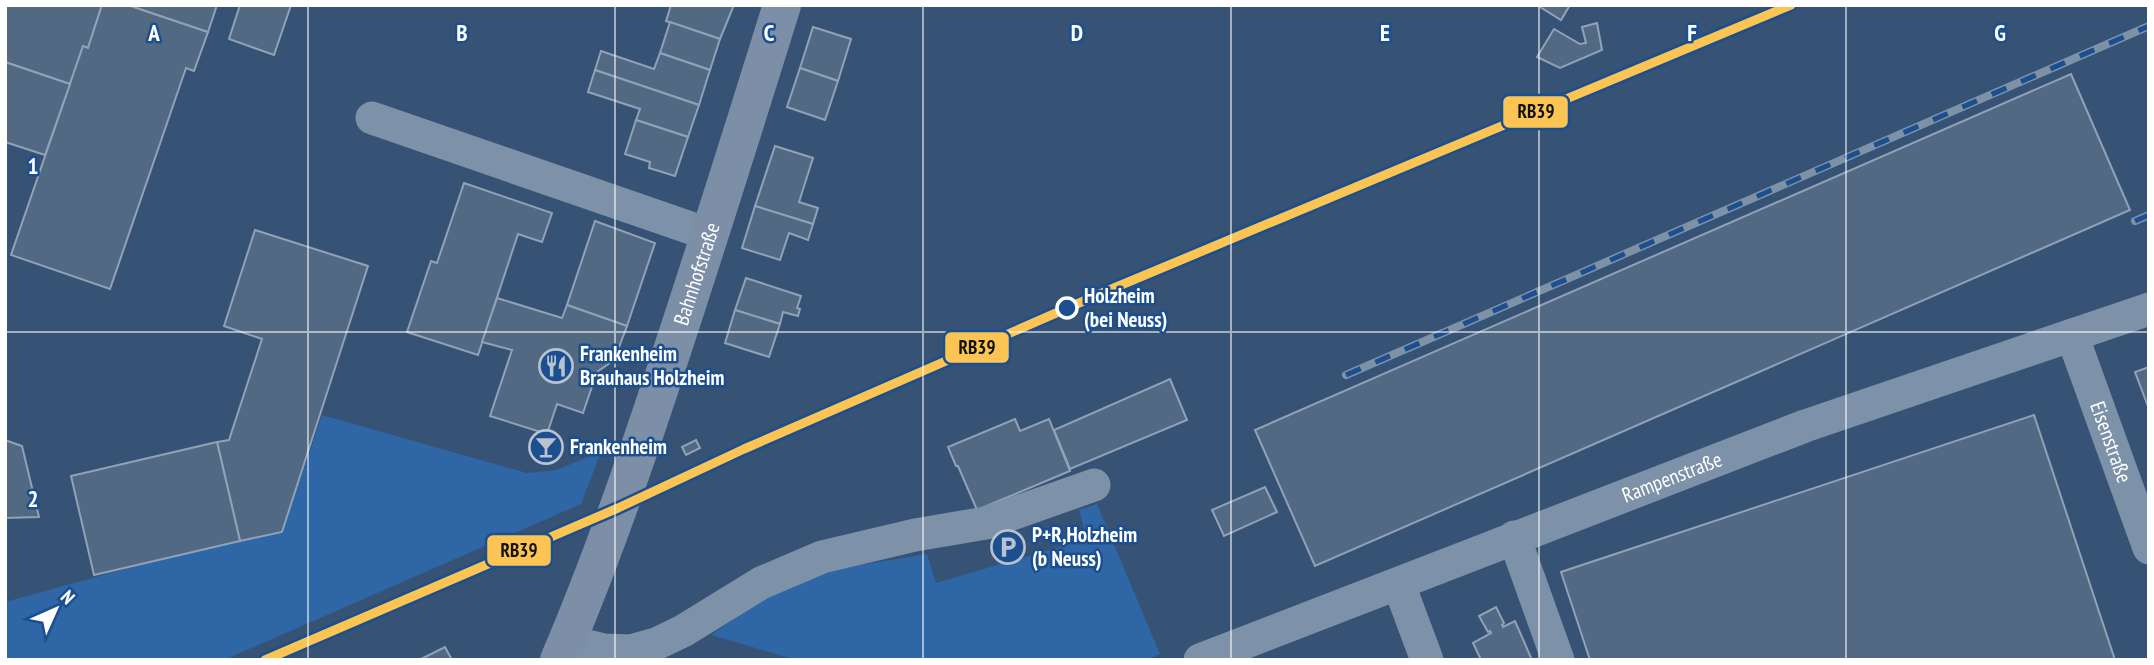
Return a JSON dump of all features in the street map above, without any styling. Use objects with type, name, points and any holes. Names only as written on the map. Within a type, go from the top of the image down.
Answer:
[{"type":"main road","name":"Bahnhofstraße","points":[[563,651],[636,459],[711,235],[782,5]]},
{"type":"street","points":[[372,118],[711,235]]},
{"type":"street","name":"Rampenstraße","points":[[1200,660],[1805,426],[2149,309]]},
{"type":"street","name":"Eisenstraße","points":[[2072,335],[2149,548]]},
{"type":"street","points":[[563,651],[631,651],[656,644],[683,631],[761,583],[822,557],[986,523],[1094,485]]},
{"type":"street","points":[[1514,537],[1558,660]]},
{"type":"street","points":[[1399,584],[1427,660]]},
{"type":"shaded area","points":[[322,415],[527,473],[556,470],[601,452],[581,504],[224,660],[5,660],[5,602],[285,525]]},
{"type":"shaded area","points":[[1097,504],[1160,654],[1146,660],[796,660],[711,635],[769,594],[829,570],[927,554],[936,583],[1087,539],[1079,510]]},
{"type":"building","points":[[5,5],[102,5],[88,48],[83,46],[70,84],[5,62]]},
{"type":"building","points":[[102,5],[128,5],[208,32],[194,71],[186,68],[110,289],[11,255],[83,46],[88,48]]},
{"type":"building","points":[[128,5],[217,5],[208,32]]},
{"type":"building","points":[[240,5],[291,5],[274,55],[229,39]]},
{"type":"building","points":[[671,5],[734,5],[720,39],[666,21]]},
{"type":"building","points":[[1537,5],[1570,5],[1561,20]]},
{"type":"building","points":[[670,22],[720,39],[710,70],[660,53]]},
{"type":"building","points":[[1597,23],[1602,50],[1560,68],[1537,57],[1554,29],[1580,44],[1586,43],[1582,27]]},
{"type":"building","points":[[813,27],[851,39],[838,81],[800,68]]},
{"type":"building","points":[[601,51],[654,69],[660,53],[710,70],[699,105],[595,70]]},
{"type":"building","points":[[5,62],[70,84],[45,155],[5,142]]},
{"type":"building","points":[[800,68],[838,81],[825,120],[787,107]]},
{"type":"building","points":[[595,70],[699,105],[688,137],[636,120],[640,109],[588,92]]},
{"type":"building","points":[[2071,74],[2130,210],[1315,566],[1255,430]]},
{"type":"building","points":[[636,120],[688,137],[675,176],[649,168],[650,162],[625,154]]},
{"type":"building","points":[[775,146],[813,158],[799,202],[818,208],[813,224],[755,206]]},
{"type":"building","points":[[464,183],[552,213],[542,242],[518,234],[478,355],[407,332],[431,261],[437,263]]},
{"type":"building","points":[[755,206],[813,224],[808,240],[789,233],[780,260],[742,248]]},
{"type":"building","points":[[595,221],[655,243],[627,326],[567,305]]},
{"type":"building","points":[[255,230],[368,266],[282,532],[240,541],[217,442],[229,440],[262,339],[224,326]]},
{"type":"building","points":[[746,278],[801,296],[797,308],[800,309],[798,316],[783,312],[780,324],[735,310]]},
{"type":"building","name":"Frankenheim Brauhaus Holzheim","points":[[497,298],[562,318],[567,305],[627,326],[614,360],[597,372],[583,413],[557,404],[547,434],[490,416],[512,350],[482,342]]},
{"type":"building","points":[[735,310],[780,324],[769,357],[725,343]]},
{"type":"building","points":[[2149,367],[2149,409],[2135,372]]},
{"type":"building","points":[[1170,379],[1187,420],[1070,469],[1054,430]]},
{"type":"building","points":[[2034,415],[2115,660],[1590,660],[1561,572]]},
{"type":"building","points":[[1015,419],[1020,431],[1049,419],[1070,471],[977,510],[948,447]]},
{"type":"building","points":[[5,440],[22,446],[39,517],[5,518]]},
{"type":"building","points":[[696,440],[700,448],[686,455],[682,447]]},
{"type":"building","points":[[217,442],[240,541],[94,575],[71,476]]},
{"type":"building","points":[[1265,487],[1277,512],[1224,536],[1212,510]]},
{"type":"building","points":[[1496,607],[1504,623],[1503,627],[1515,621],[1532,660],[1481,660],[1473,643],[1491,633],[1479,616]]},
{"type":"building","points":[[445,647],[452,660],[419,660]]},
{"type":"railway","points":[[1346,375],[2149,26]]},
{"type":"railway","points":[[2135,221],[2149,215]]},
{"type":"transit line","name":"RB39","points":[[265,660],[618,508],[744,449],[1102,293],[1791,5]]},
{"type":"place","name":"Holzheim (bei Neuss)","points":[[1067,308]]},
{"type":"place","name":"Frankenheim Brauhaus Holzheim","points":[[556,366]]},
{"type":"place","name":"Frankenheim","points":[[546,447]]},
{"type":"place","name":"P+R,Holzheim (b Neuss)","points":[[1008,547]]}]
